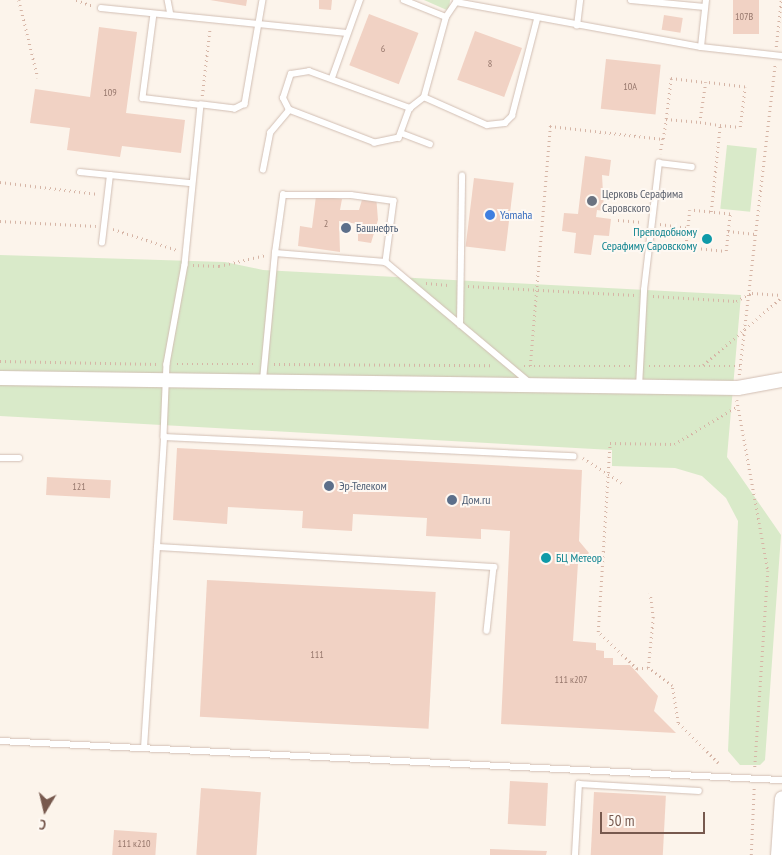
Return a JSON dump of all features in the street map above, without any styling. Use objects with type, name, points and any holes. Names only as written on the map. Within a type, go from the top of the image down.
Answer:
[{"type":"main road","points":[[778,855],[782,798]]},
{"type":"street","points":[[0,378],[165,382],[738,388],[782,380]]},
{"type":"lane","points":[[168,0],[171,15]]},
{"type":"lane","points":[[154,14],[143,98],[235,108],[244,104],[261,22],[263,0]]},
{"type":"lane","points":[[332,78],[360,0]]},
{"type":"lane","points":[[404,0],[446,17]]},
{"type":"lane","points":[[577,26],[580,0]]},
{"type":"lane","points":[[630,0],[705,7]]},
{"type":"lane","points":[[701,47],[706,0]]},
{"type":"lane","points":[[410,108],[309,71],[291,74],[283,98],[290,110],[375,143],[390,143],[401,133],[410,108],[424,97],[446,17],[456,1],[577,26],[701,47],[779,56]]},
{"type":"lane","points":[[101,8],[261,22],[347,33]]},
{"type":"lane","points":[[424,97],[487,125],[505,123],[512,116],[537,19]]},
{"type":"lane","points":[[144,748],[164,437],[165,382],[185,265],[191,183],[201,105]]},
{"type":"lane","points":[[263,170],[270,133],[290,110]]},
{"type":"lane","points":[[401,133],[430,144]]},
{"type":"lane","points":[[640,387],[644,295],[659,163],[692,167]]},
{"type":"lane","points":[[80,172],[191,183]]},
{"type":"lane","points":[[102,243],[110,175]]},
{"type":"lane","points":[[460,325],[462,176]]},
{"type":"lane","points":[[264,383],[264,364],[275,253],[283,195],[351,195],[394,202],[386,262]]},
{"type":"lane","points":[[275,253],[386,262],[534,386]]},
{"type":"lane","points":[[164,437],[574,456]]},
{"type":"lane","points":[[0,458],[19,458]]},
{"type":"lane","points":[[157,547],[494,566],[487,631]]},
{"type":"lane","points":[[0,740],[782,780]]},
{"type":"lane","points":[[574,855],[579,784],[699,791]]},
{"type":"path","points":[[19,0],[38,78]]},
{"type":"path","points":[[76,0],[101,8]]},
{"type":"path","points":[[751,855],[768,571],[736,408],[740,366],[752,293],[779,56],[781,0]]},
{"type":"path","points":[[201,105],[211,17]]},
{"type":"path","points":[[659,163],[671,78],[745,87],[740,127],[666,119]]},
{"type":"path","points":[[700,122],[706,82]]},
{"type":"path","points":[[711,212],[720,125]]},
{"type":"path","points":[[530,366],[534,289],[550,126],[663,139]]},
{"type":"path","points":[[0,182],[108,195]]},
{"type":"path","points":[[690,210],[730,214],[728,231],[726,251],[686,247],[690,210]]},
{"type":"path","points":[[728,231],[758,234]]},
{"type":"path","points":[[185,265],[219,266],[275,253]]},
{"type":"path","points":[[410,282],[736,301],[752,293],[782,296]]},
{"type":"path","points":[[702,366],[747,323],[782,296]]},
{"type":"path","points":[[0,361],[167,364],[740,366]]},
{"type":"path","points":[[718,763],[678,723],[672,686],[648,668],[637,669],[598,632],[610,443],[674,444],[736,408]]},
{"type":"path","points":[[574,456],[592,459],[624,484]]},
{"type":"path","points":[[648,668],[653,618],[650,593]]},
{"type":"green space","points":[[424,0],[450,0],[449,11]]},
{"type":"green space","points":[[727,145],[757,148],[750,212],[720,209]]},
{"type":"green space","points":[[0,255],[225,262],[263,270],[741,295],[727,457],[781,535],[765,760],[760,765],[740,765],[728,751],[738,521],[726,498],[702,476],[675,468],[612,466],[612,450],[0,416]]},
{"type":"building","points":[[210,0],[247,0],[246,6]]},
{"type":"building","points":[[319,0],[332,0],[331,10],[319,9]]},
{"type":"building","points":[[733,0],[759,0],[759,34],[733,34]]},
{"type":"building","points":[[369,14],[418,33],[399,84],[349,65]]},
{"type":"building","points":[[664,15],[683,18],[680,33],[662,30]]},
{"type":"building","points":[[99,27],[137,32],[126,113],[185,120],[181,153],[122,146],[120,157],[67,150],[70,128],[30,123],[35,89],[90,97]]},
{"type":"building","points":[[475,31],[522,48],[504,97],[457,80]]},
{"type":"building","points":[[606,59],[661,65],[655,114],[601,109]]},
{"type":"building","name":"Церковь Серафима Саровского","points":[[585,156],[611,160],[609,176],[602,175],[604,211],[597,210],[596,217],[611,219],[609,236],[594,235],[591,255],[574,253],[576,233],[562,231],[564,213],[578,214]]},
{"type":"building","name":"Yamaha","points":[[474,178],[514,183],[505,251],[466,246]]},
{"type":"building","points":[[364,193],[376,195],[378,220],[371,243],[358,241],[358,224],[339,221],[340,252],[298,246],[300,226],[312,228],[316,196],[342,199],[340,210],[359,210]]},
{"type":"building","points":[[177,448],[582,470],[579,541],[589,553],[578,563],[573,641],[596,643],[596,650],[604,651],[604,658],[613,658],[613,665],[630,665],[658,696],[654,711],[676,733],[501,724],[510,531],[481,529],[481,539],[426,536],[427,518],[353,514],[352,531],[302,528],[303,511],[228,507],[227,524],[173,520]]},
{"type":"building","points":[[47,477],[111,480],[110,498],[46,495]]},
{"type":"building","points":[[207,580],[436,592],[429,729],[200,717]]},
{"type":"building","points":[[510,781],[548,783],[546,826],[508,824]]},
{"type":"building","points":[[201,788],[261,792],[256,855],[196,855]]},
{"type":"building","points":[[594,792],[666,796],[663,855],[591,855]]},
{"type":"building","points":[[114,830],[157,833],[155,855],[112,855]]},
{"type":"building","points":[[490,849],[547,851],[546,855],[490,855]]},
{"type":"place","name":"Церковь Серафима Саровского","points":[[592,201]]},
{"type":"place","name":"Yamaha","points":[[490,215]]},
{"type":"place","name":"Башнефть","points":[[346,228]]},
{"type":"place","name":"Преподобному Серафиму Саровскому","points":[[707,239]]},
{"type":"place","name":"Эр-Телеком","points":[[329,486]]},
{"type":"place","name":"Дом.ru","points":[[452,500]]},
{"type":"place","name":"БЦ Метеор","points":[[546,558]]}]
